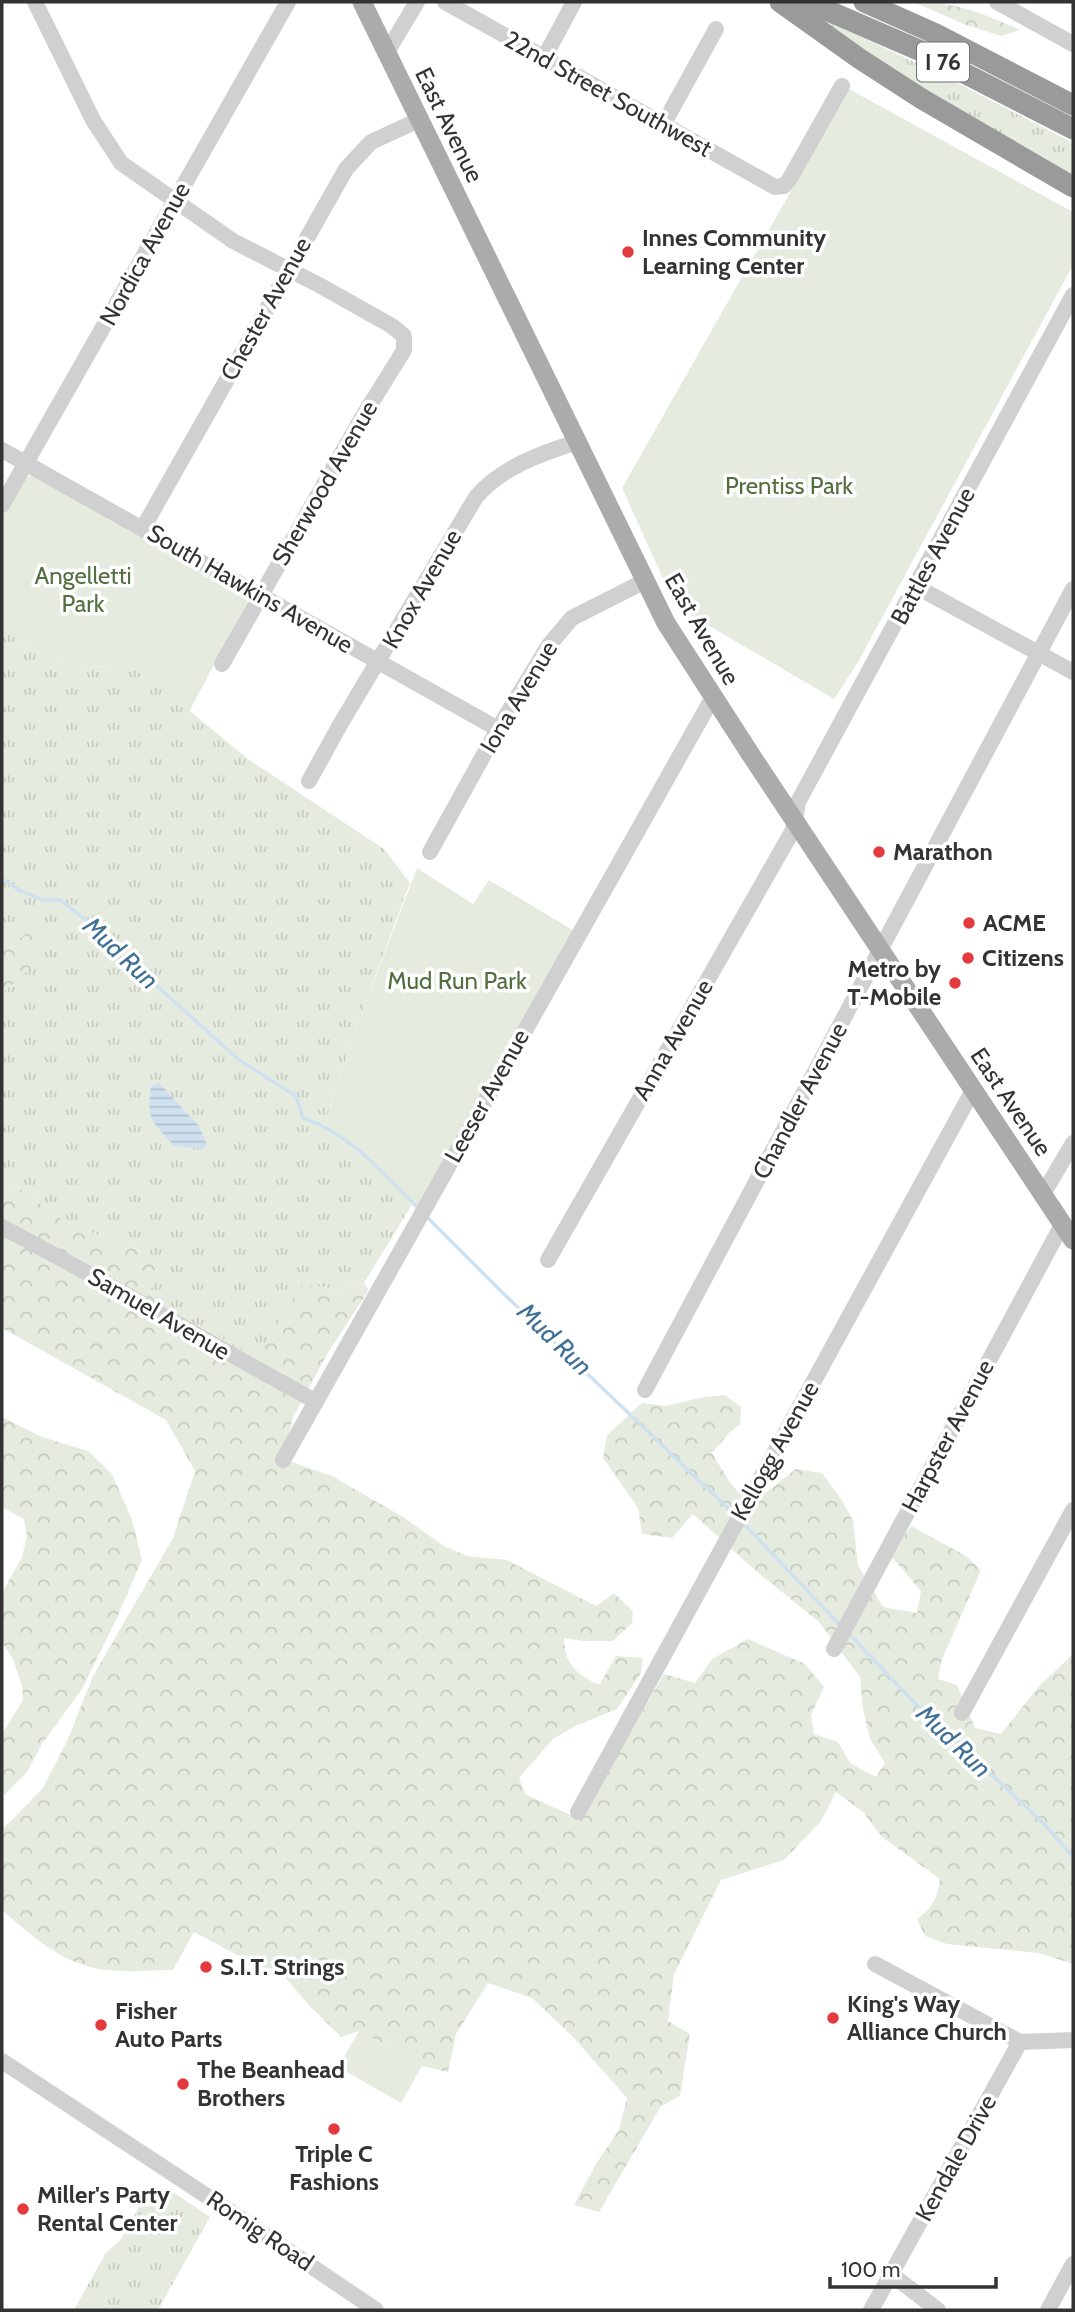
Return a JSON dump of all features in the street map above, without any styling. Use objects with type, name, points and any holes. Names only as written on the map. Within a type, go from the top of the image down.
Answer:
[{"type":"highway","points":[[780,2],[922,99],[1073,187]]},
{"type":"highway","name":"I 76","points":[[808,2],[921,51],[1073,129]]},
{"type":"highway","name":"I 76","points":[[864,2],[936,34],[1073,105]]},
{"type":"main road","name":"East Avenue","points":[[362,2],[666,624],[1068,1231]]},
{"type":"street","name":"Sherwood Avenue","points":[[35,2],[93,120],[115,156],[137,176],[233,241],[371,314],[399,330],[404,336],[404,350],[222,664]]},
{"type":"street","name":"Nordica Avenue","points":[[2,505],[288,2]]},
{"type":"street","points":[[387,52],[417,2]]},
{"type":"street","name":"22nd Street Southwest","points":[[445,2],[771,186],[779,187],[789,180],[842,86]]},
{"type":"street","points":[[544,58],[574,2]]},
{"type":"street","points":[[997,2],[1073,44]]},
{"type":"street","points":[[663,125],[716,29]]},
{"type":"street","name":"Chester Avenue","points":[[143,528],[331,194],[357,155],[371,142],[419,120]]},
{"type":"street","name":"Battles Avenue","points":[[794,818],[798,802],[1073,295]]},
{"type":"street","name":"Knox Avenue","points":[[309,782],[447,544],[482,489],[503,474],[552,450],[577,442]]},
{"type":"street","name":"South Hawkins Avenue","points":[[2,450],[498,729]]},
{"type":"street","name":"Iona Avenue","points":[[430,852],[498,729],[549,645],[568,622],[582,612],[645,581]]},
{"type":"street","points":[[917,587],[1073,672]]},
{"type":"street","name":"Chandler Avenue","points":[[645,1390],[1073,589]]},
{"type":"street","name":"Leeser Avenue","points":[[283,1460],[713,697]]},
{"type":"street","name":"Anna Avenue","points":[[548,1261],[787,841],[793,830],[794,818]]},
{"type":"street","name":"Kellogg Avenue","points":[[578,1812],[973,1090]]},
{"type":"street","points":[[1043,1194],[1073,1143]]},
{"type":"street","name":"Samuel Avenue","points":[[2,1227],[73,1264],[315,1401]]},
{"type":"street","name":"Harpster Avenue","points":[[841,1636],[1068,1231]]},
{"type":"street","points":[[962,1713],[1073,1510]]},
{"type":"street","points":[[875,1964],[1020,2042],[1073,2040]]},
{"type":"street","name":"Kendale Drive","points":[[872,2310],[1020,2042]]},
{"type":"street","name":"Romig Road","points":[[2,2062],[376,2310]]},
{"type":"street","points":[[1048,2310],[1073,2264]]},
{"type":"street","points":[[891,2274],[939,2310]]},
{"type":"green space","points":[[914,2],[943,4],[969,10],[1020,30],[1001,36],[966,25]]},
{"type":"green space","points":[[801,10],[939,74],[1073,143],[1073,178],[945,107]]},
{"type":"green space","name":"Prentiss Park","points":[[849,89],[1073,212],[1073,265],[858,662],[834,699],[677,609],[622,488]]},
{"type":"green space","name":"Angelletti Park","points":[[32,475],[250,597],[189,712],[151,679],[129,667],[64,666],[23,642],[2,618],[2,513],[26,478]]},
{"type":"green space","points":[[2,618],[23,642],[64,666],[129,667],[151,679],[248,759],[384,849],[410,883],[358,1023],[324,1125],[362,1154],[413,1203],[364,1283],[338,1289],[302,1285],[258,1358],[157,1305],[150,1293],[141,1251],[68,1224],[2,1176]]},
{"type":"green space","name":"Mud Run Park","points":[[417,868],[473,904],[489,880],[576,932],[418,1208],[362,1154],[324,1125],[358,1023]]},
{"type":"green space","points":[[33,929],[48,934],[32,966],[2,994],[2,952]]},
{"type":"green space","points":[[2,1176],[68,1224],[141,1251],[157,1269],[150,1293],[157,1305],[258,1357],[302,1284],[338,1289],[364,1283],[369,1290],[329,1351],[293,1417],[283,1459],[332,1476],[403,1517],[444,1546],[467,1556],[507,1560],[596,1606],[614,1593],[633,1611],[632,1623],[613,1641],[564,1638],[566,1655],[573,1667],[599,1685],[616,1656],[643,1658],[641,1673],[617,1709],[575,1726],[553,1739],[519,1778],[525,1794],[579,1819],[664,1674],[695,1683],[712,1659],[748,1639],[805,1664],[824,1687],[811,1715],[814,1734],[838,1742],[850,1763],[876,1777],[885,1763],[870,1739],[863,1709],[860,1677],[819,1622],[756,1571],[693,1514],[672,1538],[642,1534],[638,1508],[603,1458],[607,1435],[642,1403],[667,1406],[725,1395],[741,1407],[740,1424],[712,1453],[739,1493],[763,1495],[796,1469],[822,1473],[853,1521],[858,1565],[883,1607],[917,1613],[921,1591],[890,1555],[911,1526],[966,1556],[981,1570],[941,1662],[938,1679],[957,1685],[975,1728],[1001,1734],[1039,1686],[1073,1654],[1073,1964],[1039,1953],[947,1944],[925,1936],[917,1919],[933,1902],[940,1879],[882,1837],[863,1812],[836,1792],[821,1821],[784,1860],[721,1880],[674,1974],[668,2021],[690,2034],[680,2096],[661,2106],[599,2212],[574,2205],[596,2164],[619,2130],[627,2098],[573,2037],[532,1998],[488,1983],[456,2034],[448,2072],[422,2066],[359,2031],[341,2037],[278,1969],[260,1967],[194,1932],[173,1970],[120,1971],[90,1967],[65,1957],[43,1943],[2,1910],[2,1830],[43,1788],[67,1741],[93,1676],[173,1538],[195,1471],[166,1420],[2,1328]]},
{"type":"green space","points":[[2,1417],[42,1437],[88,1451],[112,1474],[132,1520],[142,1560],[82,1689],[42,1744],[27,1772],[2,1797],[2,1734],[23,1700],[22,1686],[13,1659],[2,1642],[2,1593],[22,1557],[27,1536],[24,1519],[2,1507]]},
{"type":"green space","points":[[359,2031],[422,2066],[401,2103],[338,2067]]},
{"type":"green space","points":[[166,2190],[210,2217],[158,2310],[74,2310],[105,2254],[121,2239],[143,2200],[154,2191]]},
{"type":"water","points":[[159,1083],[199,1126],[207,1144],[203,1149],[174,1146],[156,1125],[151,1114],[150,1098],[151,1087]]},
{"type":"waterway","name":"Mud Run","points":[[2,879],[43,900],[60,900],[106,935],[109,946],[120,958],[135,966],[239,1060],[296,1096],[303,1118],[337,1134],[352,1145],[420,1210]]},
{"type":"waterway","name":"Mud Run","points":[[425,1215],[734,1514]]},
{"type":"waterway","name":"Mud Run","points":[[742,1522],[840,1625]]},
{"type":"waterway","name":"Mud Run","points":[[848,1633],[910,1698],[1045,1825],[1073,1857]]},
{"type":"place","name":"Innes Community Learning Center","points":[[628,252]]},
{"type":"place","name":"Marathon","points":[[879,852]]},
{"type":"place","name":"ACME","points":[[969,923]]},
{"type":"place","name":"Citizens","points":[[968,958]]},
{"type":"place","name":"Metro by T-Mobile","points":[[955,983]]},
{"type":"place","name":"S.I.T. Strings","points":[[206,1967]]},
{"type":"place","name":"King's Way Alliance Church","points":[[833,2018]]},
{"type":"place","name":"Fisher Auto Parts","points":[[101,2025]]},
{"type":"place","name":"The Beanhead Brothers","points":[[183,2084]]},
{"type":"place","name":"Triple C Fashions","points":[[334,2129]]},
{"type":"place","name":"Miller's Party Rental Center","points":[[23,2209]]}]
